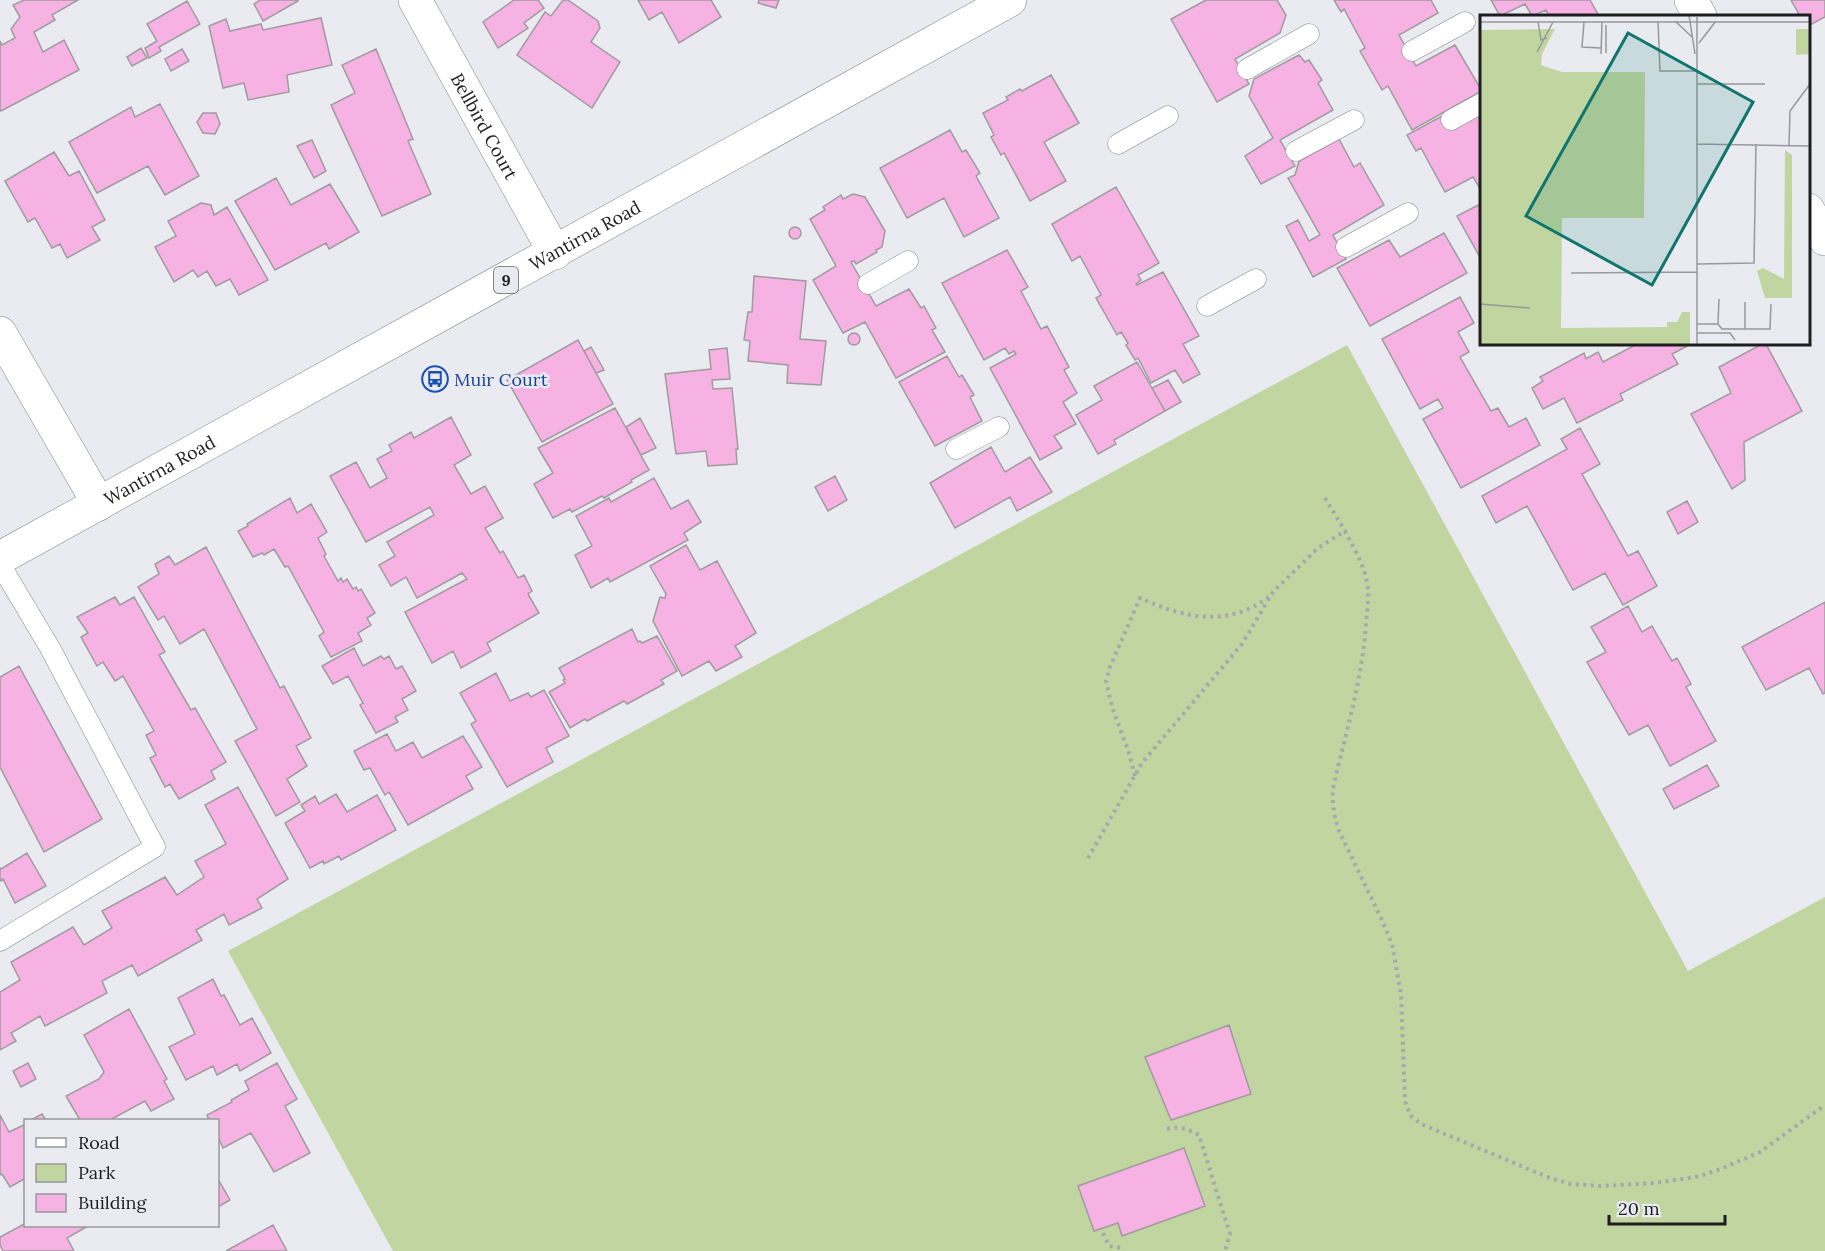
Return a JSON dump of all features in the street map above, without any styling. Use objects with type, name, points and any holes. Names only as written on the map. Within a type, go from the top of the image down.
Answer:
[{"type":"main road","name":"Bellbird Court","points":[[415,0],[555,253]]},
{"type":"main road","name":"Wantirna Road","points":[[0,558],[1010,0]]},
{"type":"main road","points":[[1691,0],[1699,15]]},
{"type":"main road","points":[[1810,212],[1825,239]]},
{"type":"main road","points":[[0,333],[99,504]]},
{"type":"lane","points":[[1412,51],[1465,22]]},
{"type":"lane","points":[[1247,69],[1309,34]]},
{"type":"lane","points":[[1451,120],[1480,104]]},
{"type":"lane","points":[[1118,144],[1168,116]]},
{"type":"lane","points":[[1296,151],[1354,120]]},
{"type":"lane","points":[[1346,248],[1408,213]]},
{"type":"lane","points":[[868,284],[908,261]]},
{"type":"lane","points":[[1207,306],[1256,279]]},
{"type":"lane","points":[[956,449],[999,427]]},
{"type":"lane","points":[[0,564],[50,648],[154,848],[0,941]]},
{"type":"path","points":[[1325,498],[1345,531],[1368,584],[1364,655],[1359,687],[1338,768],[1332,804],[1339,831],[1382,918],[1392,944],[1401,994],[1405,1101],[1410,1115],[1421,1124],[1550,1178],[1571,1184],[1602,1186],[1701,1176],[1760,1152],[1825,1105]]},
{"type":"path","points":[[1136,776],[1112,707],[1106,681],[1140,598],[1169,611],[1195,616],[1242,613],[1271,596],[1318,548],[1345,531]]},
{"type":"path","points":[[1088,858],[1142,764],[1242,644],[1271,596]]},
{"type":"path","points":[[1167,1129],[1175,1127],[1191,1130],[1199,1135],[1230,1234],[1225,1251]]},
{"type":"path","points":[[1103,1233],[1109,1246],[1121,1248],[1123,1251]]},
{"type":"green space","points":[[1347,345],[1688,971],[1825,897],[1825,1251],[393,1251],[228,951]]},
{"type":"building","points":[[24,0],[78,0],[52,15],[55,20],[34,32],[43,52],[64,40],[79,70],[1,111],[0,41],[2,45],[15,38],[11,29],[20,17],[13,5]]},
{"type":"building","points":[[260,0],[298,1],[263,21],[254,4]]},
{"type":"building","points":[[514,0],[538,0],[544,8],[524,23],[528,28],[498,48],[483,22]]},
{"type":"building","points":[[563,0],[568,0],[598,21],[600,28],[591,42],[620,62],[592,108],[517,55],[545,12],[551,16]]},
{"type":"building","points":[[638,0],[711,0],[721,17],[679,43],[662,12],[649,20]]},
{"type":"building","points":[[759,0],[779,0],[776,8],[758,3]]},
{"type":"building","points":[[1206,0],[1277,0],[1286,15],[1280,33],[1235,59],[1249,84],[1217,102],[1171,19]]},
{"type":"building","points":[[1334,0],[1431,0],[1438,13],[1399,35],[1416,66],[1455,45],[1480,88],[1480,92],[1412,130],[1388,86],[1382,90],[1360,51],[1365,48],[1344,9],[1341,12]]},
{"type":"building","points":[[1491,0],[1590,0],[1598,15],[1548,15],[1546,10],[1531,15],[1525,4],[1499,15]]},
{"type":"building","points":[[1791,0],[1825,0],[1825,17],[1810,25],[1810,15],[1799,15]]},
{"type":"building","points":[[187,1],[200,24],[159,47],[161,51],[149,58],[145,48],[157,41],[147,24]]},
{"type":"building","points":[[321,18],[332,65],[287,75],[289,92],[248,100],[244,83],[223,88],[209,26],[226,19],[230,31],[261,24],[263,30]]},
{"type":"building","points":[[141,48],[147,58],[132,66],[127,57]]},
{"type":"building","points":[[182,49],[189,61],[171,71],[165,59]]},
{"type":"building","points":[[376,49],[413,139],[408,141],[431,194],[382,216],[331,105],[355,93],[342,65]]},
{"type":"building","points":[[1299,55],[1305,62],[1309,60],[1322,80],[1318,83],[1333,110],[1280,140],[1295,166],[1261,184],[1245,156],[1273,138],[1249,96],[1254,79]]},
{"type":"building","points":[[1051,75],[1079,123],[1044,142],[1066,181],[1030,201],[1004,153],[1001,155],[991,137],[994,135],[983,113],[1008,100],[1006,97],[1020,89],[1022,91]]},
{"type":"building","points":[[160,104],[199,176],[165,195],[148,166],[97,193],[69,142],[131,107],[135,117]]},
{"type":"building","points":[[1480,111],[1480,189],[1473,177],[1445,192],[1421,148],[1416,151],[1407,135],[1444,115]]},
{"type":"building","points":[[203,113],[216,113],[220,124],[215,134],[203,133],[197,122]]},
{"type":"building","points":[[950,130],[962,152],[966,150],[980,173],[976,176],[999,218],[964,237],[944,198],[907,218],[880,168]]},
{"type":"building","points":[[1339,139],[1354,167],[1360,163],[1384,205],[1333,235],[1346,259],[1313,277],[1286,226],[1298,220],[1309,241],[1320,235],[1288,178],[1295,175],[1299,161]]},
{"type":"building","points":[[312,140],[326,171],[314,178],[297,146]]},
{"type":"building","points":[[54,152],[69,176],[79,171],[105,220],[92,227],[100,240],[67,258],[60,244],[52,248],[35,218],[28,222],[5,181]]},
{"type":"building","points":[[276,178],[291,205],[330,184],[359,232],[329,249],[326,243],[275,270],[235,201]]},
{"type":"building","points":[[1116,187],[1159,263],[1138,275],[1141,280],[1136,284],[1163,272],[1199,336],[1183,344],[1200,374],[1183,383],[1175,370],[1151,383],[1138,358],[1135,360],[1121,332],[1117,335],[1096,298],[1101,295],[1080,256],[1072,261],[1052,224]]},
{"type":"building","points":[[853,194],[865,197],[885,231],[882,247],[876,250],[877,252],[856,264],[854,261],[851,262],[876,306],[909,289],[921,308],[924,306],[936,328],[932,330],[945,352],[896,378],[865,322],[843,333],[813,280],[836,266],[810,219],[825,210],[823,207],[841,195],[843,199]]},
{"type":"building","points":[[201,203],[211,205],[214,215],[227,207],[268,280],[239,295],[230,279],[216,286],[207,271],[198,277],[193,270],[174,282],[155,247],[176,236],[168,221]]},
{"type":"building","points":[[1480,204],[1480,257],[1457,216]]},
{"type":"building","points":[[797,227],[801,233],[797,239],[793,239],[789,231]]},
{"type":"building","points":[[1444,233],[1467,273],[1370,326],[1337,268],[1389,240],[1400,257]]},
{"type":"building","points":[[1007,250],[1028,287],[1021,291],[1041,329],[1047,326],[1069,367],[1064,370],[1077,393],[1063,402],[1076,424],[1054,436],[1062,448],[1040,460],[990,368],[1016,354],[1014,351],[1009,354],[1005,348],[984,360],[942,283]]},
{"type":"building","points":[[754,276],[806,281],[800,339],[826,341],[821,385],[787,383],[788,365],[748,361],[750,341],[744,340],[748,312],[752,312]]},
{"type":"building","points":[[1460,297],[1474,323],[1458,332],[1469,352],[1460,357],[1491,411],[1498,408],[1509,427],[1526,418],[1540,445],[1461,488],[1423,419],[1443,408],[1438,399],[1420,409],[1382,339]]},
{"type":"building","points":[[856,333],[860,339],[856,345],[852,345],[848,337]]},
{"type":"building","points":[[578,340],[613,404],[542,442],[507,380]]},
{"type":"building","points":[[1635,345],[1689,345],[1672,354],[1678,364],[1620,394],[1623,400],[1577,423],[1564,398],[1543,409],[1532,388],[1543,381],[1540,377],[1584,353],[1586,359],[1598,352],[1603,362]]},
{"type":"building","points":[[1760,345],[1767,345],[1802,411],[1744,442],[1745,480],[1732,489],[1691,414],[1731,393],[1719,367]]},
{"type":"building","points":[[591,347],[604,370],[596,373],[584,351]]},
{"type":"building","points":[[727,348],[730,379],[712,380],[713,389],[732,388],[738,449],[736,449],[737,464],[708,466],[706,451],[676,454],[665,374],[711,369],[709,350]]},
{"type":"building","points":[[947,356],[959,377],[962,375],[974,395],[970,397],[982,421],[935,446],[899,382]]},
{"type":"building","points":[[1137,362],[1165,411],[1114,440],[1116,444],[1098,454],[1076,415],[1102,400],[1094,386]]},
{"type":"building","points":[[1168,380],[1181,402],[1165,411],[1152,388]]},
{"type":"building","points":[[615,408],[649,470],[604,498],[602,496],[572,512],[570,509],[553,518],[534,484],[553,473],[538,448]]},
{"type":"building","points":[[451,417],[471,455],[454,465],[471,494],[485,486],[503,518],[485,528],[500,553],[503,551],[518,578],[524,575],[532,591],[528,594],[539,613],[487,643],[491,651],[461,668],[453,651],[432,663],[405,612],[467,579],[462,573],[417,598],[406,577],[391,586],[379,565],[395,556],[387,542],[434,515],[430,507],[366,542],[330,476],[356,462],[370,488],[387,478],[377,459],[392,451],[389,445],[411,432],[414,438]]},
{"type":"building","points":[[640,418],[656,448],[641,455],[626,427]]},
{"type":"building","points":[[1580,428],[1600,464],[1582,474],[1628,556],[1638,551],[1657,586],[1623,605],[1605,573],[1573,590],[1527,506],[1496,523],[1482,496],[1567,449],[1561,439]]},
{"type":"building","points":[[991,447],[1005,472],[1030,457],[1052,492],[1017,511],[1010,497],[955,528],[930,483]]},
{"type":"building","points":[[835,476],[847,500],[828,511],[815,487]]},
{"type":"building","points":[[654,478],[671,509],[688,500],[701,522],[684,533],[688,540],[610,582],[608,578],[591,588],[575,555],[592,546],[576,516],[609,498],[611,502]]},
{"type":"building","points":[[290,498],[297,513],[311,504],[327,532],[318,538],[326,554],[324,556],[338,581],[341,578],[343,582],[347,579],[353,589],[356,587],[358,591],[361,589],[375,613],[367,618],[371,625],[358,633],[362,641],[331,657],[319,636],[324,632],[288,566],[285,567],[274,549],[264,555],[262,553],[253,557],[238,531]]},
{"type":"building","points":[[1687,501],[1698,522],[1678,534],[1667,512]]},
{"type":"building","points":[[686,545],[700,570],[717,561],[756,633],[735,646],[742,657],[716,671],[709,661],[682,676],[653,621],[660,597],[665,598],[666,594],[650,566]]},
{"type":"building","points":[[206,547],[280,688],[284,686],[311,738],[296,746],[307,766],[287,779],[300,802],[276,816],[235,741],[257,729],[204,629],[180,644],[164,616],[158,620],[138,587],[159,574],[155,564],[169,556],[175,565]]},
{"type":"building","points":[[115,597],[120,605],[134,597],[165,652],[159,655],[191,710],[195,708],[226,762],[211,771],[215,779],[179,799],[170,784],[165,787],[150,758],[156,755],[146,735],[154,731],[123,676],[115,681],[103,662],[97,666],[81,637],[88,633],[77,617]]},
{"type":"building","points":[[1825,602],[1825,693],[1823,694],[1809,668],[1766,690],[1742,647]]},
{"type":"building","points":[[1628,606],[1642,632],[1652,626],[1672,661],[1677,658],[1691,684],[1686,687],[1716,741],[1670,766],[1648,725],[1629,735],[1587,662],[1606,652],[1591,627]]},
{"type":"building","points":[[632,629],[638,642],[642,643],[657,636],[677,671],[661,680],[664,684],[627,704],[624,701],[570,728],[549,692],[565,683],[559,668]]},
{"type":"building","points":[[354,648],[363,666],[381,656],[384,659],[389,656],[396,669],[402,666],[416,691],[402,699],[408,710],[395,717],[398,722],[376,733],[360,705],[363,703],[348,676],[333,684],[322,666]]},
{"type":"building","points":[[19,666],[102,819],[44,852],[0,767],[0,677]]},
{"type":"building","points":[[496,673],[510,701],[528,693],[531,697],[544,690],[569,736],[546,748],[553,762],[507,787],[471,724],[476,721],[460,693]]},
{"type":"building","points":[[387,734],[396,751],[413,742],[422,758],[463,736],[482,767],[466,776],[473,789],[408,825],[389,792],[385,795],[370,768],[364,770],[354,751]]},
{"type":"building","points":[[1707,765],[1719,786],[1674,809],[1663,789]]},
{"type":"building","points":[[238,787],[288,879],[257,899],[262,908],[229,925],[224,914],[196,930],[202,940],[138,976],[132,965],[102,981],[107,993],[45,1026],[40,1016],[11,1033],[16,1041],[0,1050],[0,992],[20,980],[11,962],[73,927],[84,945],[112,928],[102,911],[165,877],[177,895],[204,877],[195,861],[226,844],[205,805]]},
{"type":"building","points":[[336,794],[347,812],[377,795],[396,830],[341,860],[339,856],[310,868],[285,823],[305,811],[301,805],[315,796],[319,804]]},
{"type":"building","points":[[27,853],[46,886],[15,903],[3,879],[0,881],[0,868]]},
{"type":"building","points":[[213,979],[240,1025],[252,1018],[271,1053],[240,1071],[237,1064],[217,1075],[213,1066],[186,1080],[169,1047],[195,1034],[178,998]]},
{"type":"building","points":[[129,1009],[167,1079],[164,1081],[174,1099],[151,1111],[145,1101],[112,1119],[79,1119],[66,1096],[99,1079],[104,1072],[84,1035]]},
{"type":"building","points":[[1229,1025],[1251,1094],[1171,1120],[1145,1057]]},
{"type":"building","points":[[28,1063],[36,1079],[21,1087],[13,1071]]},
{"type":"building","points":[[277,1063],[297,1099],[285,1106],[310,1153],[274,1172],[251,1133],[223,1148],[219,1139],[219,1119],[209,1119],[207,1115],[249,1090],[245,1081]]},
{"type":"building","points":[[42,1114],[45,1119],[33,1119]]},
{"type":"building","points":[[0,1115],[9,1132],[24,1125],[24,1179],[10,1187],[2,1174],[0,1175]]},
{"type":"building","points":[[1184,1148],[1205,1206],[1122,1236],[1118,1223],[1094,1231],[1078,1186]]},
{"type":"building","points":[[219,1181],[230,1200],[219,1206]]},
{"type":"building","points":[[24,1224],[24,1227],[86,1227],[67,1238],[74,1251],[3,1251],[0,1237]]},
{"type":"building","points":[[273,1225],[287,1251],[226,1251]]},
{"type":"place","name":"Muir Court","points":[[435,379]]}]
